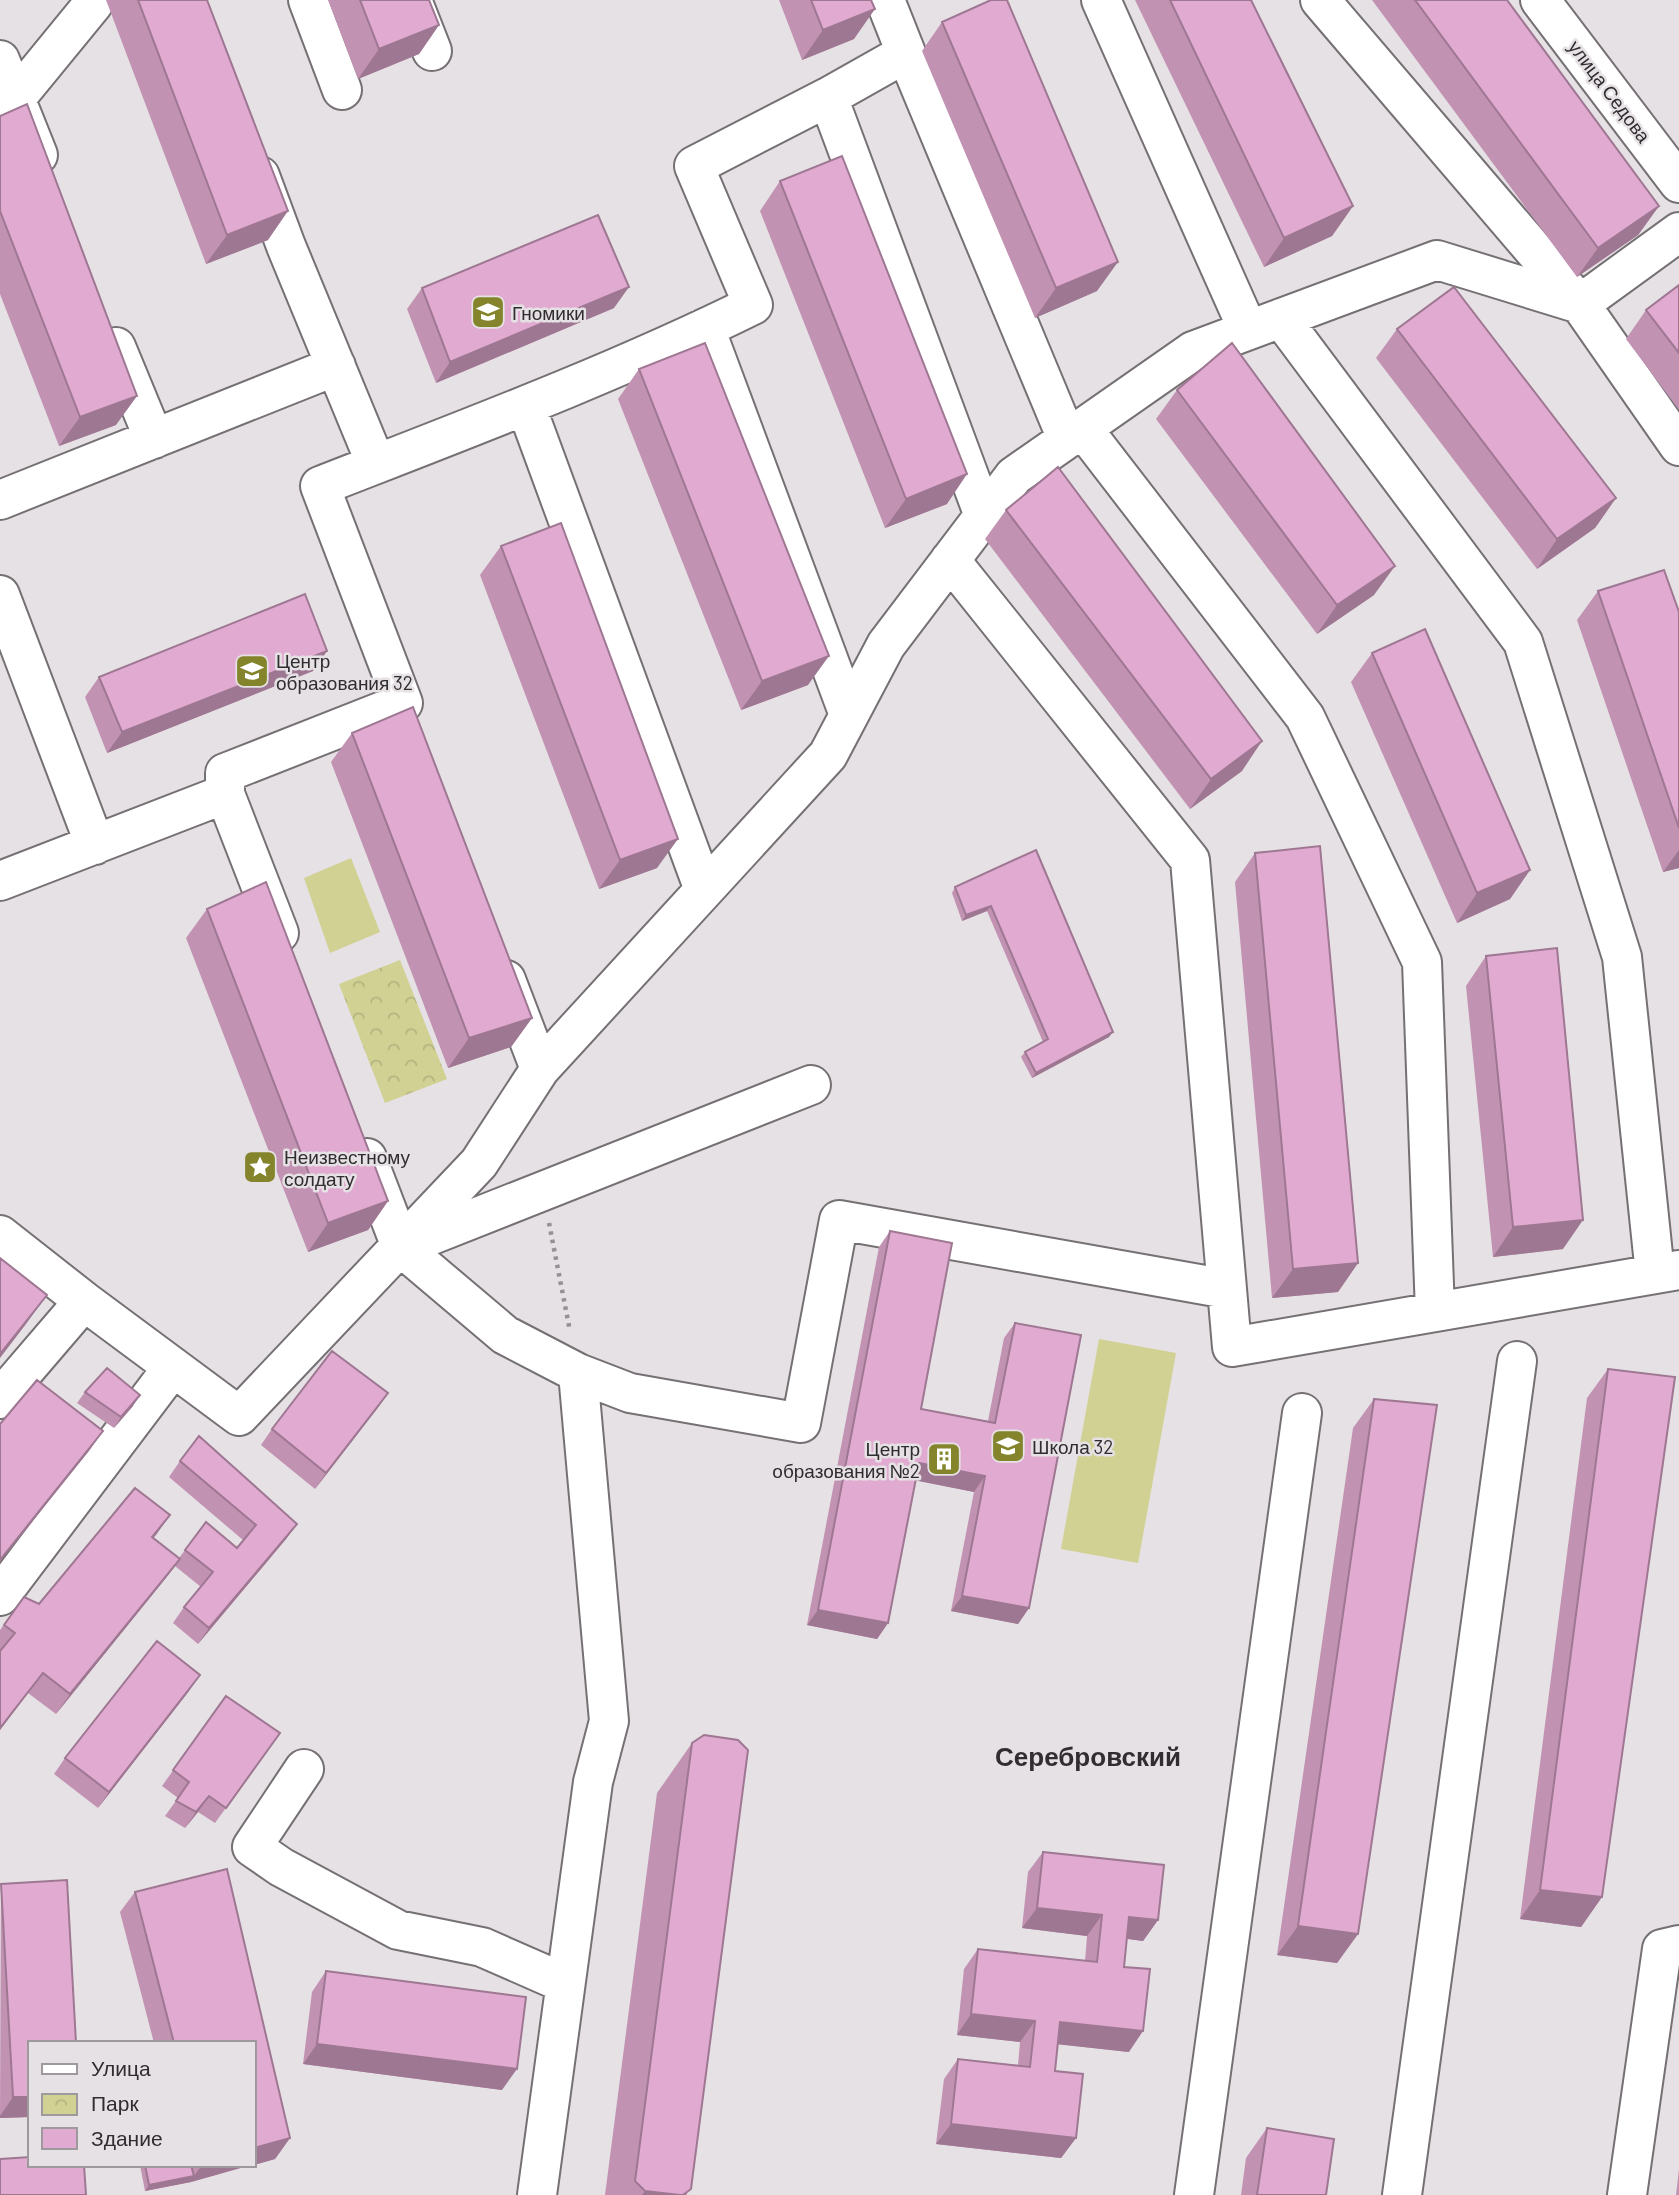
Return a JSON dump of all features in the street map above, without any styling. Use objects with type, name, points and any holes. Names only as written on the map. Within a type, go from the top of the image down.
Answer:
[{"type":"street","points":[[8,103],[93,4],[92,0]]},
{"type":"street","points":[[308,0],[342,90]]},
{"type":"street","points":[[412,0],[432,51]]},
{"type":"street","points":[[885,0],[1075,434],[1306,718],[1422,962],[1435,1312]]},
{"type":"street","points":[[950,560],[1189,860],[1232,1347],[1667,1272],[1622,957],[1523,642],[1264,324],[1101,0]]},
{"type":"street","points":[[1320,0],[1580,304],[1679,446]]},
{"type":"street","name":"улица Седова","points":[[1540,0],[1679,183]]},
{"type":"street","points":[[290,962],[225,794],[225,774],[407,716],[320,486],[526,406],[754,305],[694,166],[828,97],[906,53]]},
{"type":"street","points":[[0,60],[8,103],[51,187]]},
{"type":"street","points":[[828,97],[984,516]]},
{"type":"street","points":[[247,142],[286,246],[376,464]]},
{"type":"street","points":[[1580,304],[1679,232]]},
{"type":"street","points":[[0,1235],[239,1416],[479,1163],[540,1069],[828,755],[886,645],[1014,477],[1193,351],[1437,260],[1580,304]]},
{"type":"street","points":[[103,313],[154,439]]},
{"type":"street","points":[[705,328],[849,715]]},
{"type":"street","points":[[0,500],[336,366]]},
{"type":"street","points":[[526,406],[704,890]]},
{"type":"street","points":[[0,596],[95,845]]},
{"type":"street","points":[[0,881],[225,794]]},
{"type":"street","points":[[496,951],[540,1069]]},
{"type":"street","points":[[401,1247],[811,1085]]},
{"type":"street","points":[[356,1130],[401,1247],[506,1335],[578,1373],[630,1393],[801,1423],[839,1220],[1227,1289]]},
{"type":"street","points":[[0,1399],[84,1301]]},
{"type":"street","points":[[1402,2195],[1517,1361]]},
{"type":"street","points":[[0,1596],[173,1367]]},
{"type":"street","points":[[537,2195],[593,1782],[608,1721],[578,1373]]},
{"type":"street","points":[[1194,2195],[1302,1413]]},
{"type":"street","points":[[303,1769],[252,1847],[281,1867],[398,1930],[482,1947],[564,1983]]},
{"type":"street","points":[[1627,2195],[1662,1949],[1679,1945]]},
{"type":"path","points":[[548,1222],[578,1373]]},
{"type":"green space","points":[[351,858],[380,932],[330,953],[304,878]]},
{"type":"green space","points":[[400,960],[447,1079],[385,1103],[339,984]]},
{"type":"green space","points":[[1099,1339],[1176,1353],[1138,1563],[1061,1549]]},
{"type":"building","points":[[138,0],[207,0],[288,211],[227,235]]},
{"type":"building","points":[[360,0],[429,0],[439,25],[379,49]]},
{"type":"building","points":[[811,0],[871,0],[875,9],[823,30]]},
{"type":"building","points":[[991,0],[1007,0],[1118,262],[1056,288],[942,22]]},
{"type":"building","points":[[1170,0],[1251,0],[1353,206],[1284,238]]},
{"type":"building","points":[[1415,0],[1507,0],[1659,206],[1598,248]]},
{"type":"building","points":[[27,104],[137,396],[80,417],[0,211],[0,116]]},
{"type":"building","points":[[842,156],[967,474],[906,499],[780,181]]},
{"type":"building","points":[[598,215],[629,287],[450,362],[422,288]]},
{"type":"building","points":[[1679,285],[1679,353],[1646,310]]},
{"type":"building","points":[[1454,287],[1616,498],[1557,539],[1397,329]]},
{"type":"building","points":[[705,343],[829,656],[762,681],[639,369]]},
{"type":"building","points":[[1232,343],[1395,566],[1337,605],[1177,390]]},
{"type":"building","points":[[1058,467],[1262,741],[1211,779],[1006,510]]},
{"type":"building","points":[[561,523],[678,839],[620,860],[501,546]]},
{"type":"building","points":[[1664,570],[1679,612],[1679,828],[1598,591]]},
{"type":"building","points":[[305,594],[327,651],[122,732],[99,677]]},
{"type":"building","points":[[1425,629],[1530,870],[1477,893],[1372,653]]},
{"type":"building","points":[[413,707],[532,1018],[469,1038],[352,733]]},
{"type":"building","points":[[1320,846],[1358,1263],[1293,1269],[1255,853]]},
{"type":"building","points":[[1036,850],[1113,1032],[1036,1073],[1025,1052],[1048,1039],[991,906],[966,915],[955,887]]},
{"type":"building","points":[[266,882],[388,1201],[328,1223],[207,909]]},
{"type":"building","points":[[1557,948],[1583,1220],[1513,1227],[1486,956]]},
{"type":"building","name":"Центр образования №2","points":[[890,1231],[952,1243],[921,1409],[995,1423],[1015,1323],[1081,1335],[1029,1608],[962,1596],[985,1476],[919,1463],[888,1623],[818,1610]]},
{"type":"building","points":[[0,1258],[47,1295],[0,1354]]},
{"type":"building","points":[[332,1351],[388,1393],[326,1473],[272,1429]]},
{"type":"building","points":[[107,1368],[140,1395],[121,1417],[85,1392]]},
{"type":"building","points":[[1608,1369],[1675,1377],[1602,1897],[1540,1890]]},
{"type":"building","points":[[37,1380],[103,1431],[0,1560],[0,1424]]},
{"type":"building","points":[[1374,1399],[1437,1405],[1358,1934],[1298,1926]]},
{"type":"building","points":[[199,1436],[297,1524],[209,1628],[184,1607],[213,1572],[185,1550],[206,1522],[237,1548],[256,1525],[180,1461]]},
{"type":"building","points":[[135,1488],[170,1515],[152,1537],[180,1559],[70,1694],[43,1673],[0,1728],[0,1651],[15,1633],[4,1625],[24,1597],[39,1604]]},
{"type":"building","points":[[157,1641],[200,1675],[109,1792],[65,1758]]},
{"type":"building","points":[[226,1696],[280,1733],[226,1808],[209,1796],[196,1812],[176,1801],[189,1782],[173,1770]]},
{"type":"building","points":[[704,1735],[738,1740],[748,1750],[691,2189],[680,2195],[645,2191],[635,2181],[692,1743]]},
{"type":"building","points":[[1043,1852],[1164,1865],[1158,1920],[1129,1917],[1124,1967],[1150,1969],[1143,2031],[1060,2022],[1055,2071],[1083,2074],[1076,2138],[951,2124],[958,2059],[1030,2067],[1035,2021],[971,2014],[978,1949],[1097,1962],[1102,1915],[1037,1908]]},
{"type":"building","points":[[227,1869],[290,2138],[256,2147],[256,2041],[173,2041],[135,1892]]},
{"type":"building","points":[[67,1880],[76,2041],[28,2041],[28,2097],[13,2097],[1,1884]]},
{"type":"building","points":[[326,1971],[526,1997],[517,2069],[317,2044]]},
{"type":"building","points":[[1267,2128],[1334,2139],[1326,2195],[1257,2195]]},
{"type":"building","points":[[28,2157],[28,2167],[84,2167],[86,2195],[0,2195],[0,2159]]},
{"type":"building","points":[[145,2167],[192,2167],[194,2176],[149,2185]]},
{"type":"place","name":"Гномики","points":[[488,312]]},
{"type":"place","name":"Центр образования 32","points":[[252,671]]},
{"type":"place","name":"Неизвестному солдату","points":[[260,1167]]},
{"type":"place","name":"Школа 32","points":[[1008,1446]]},
{"type":"place","name":"Центр образования №2","points":[[944,1459]]},
{"type":"district","name":"Серебровский","points":[[1088,1755]]}]
